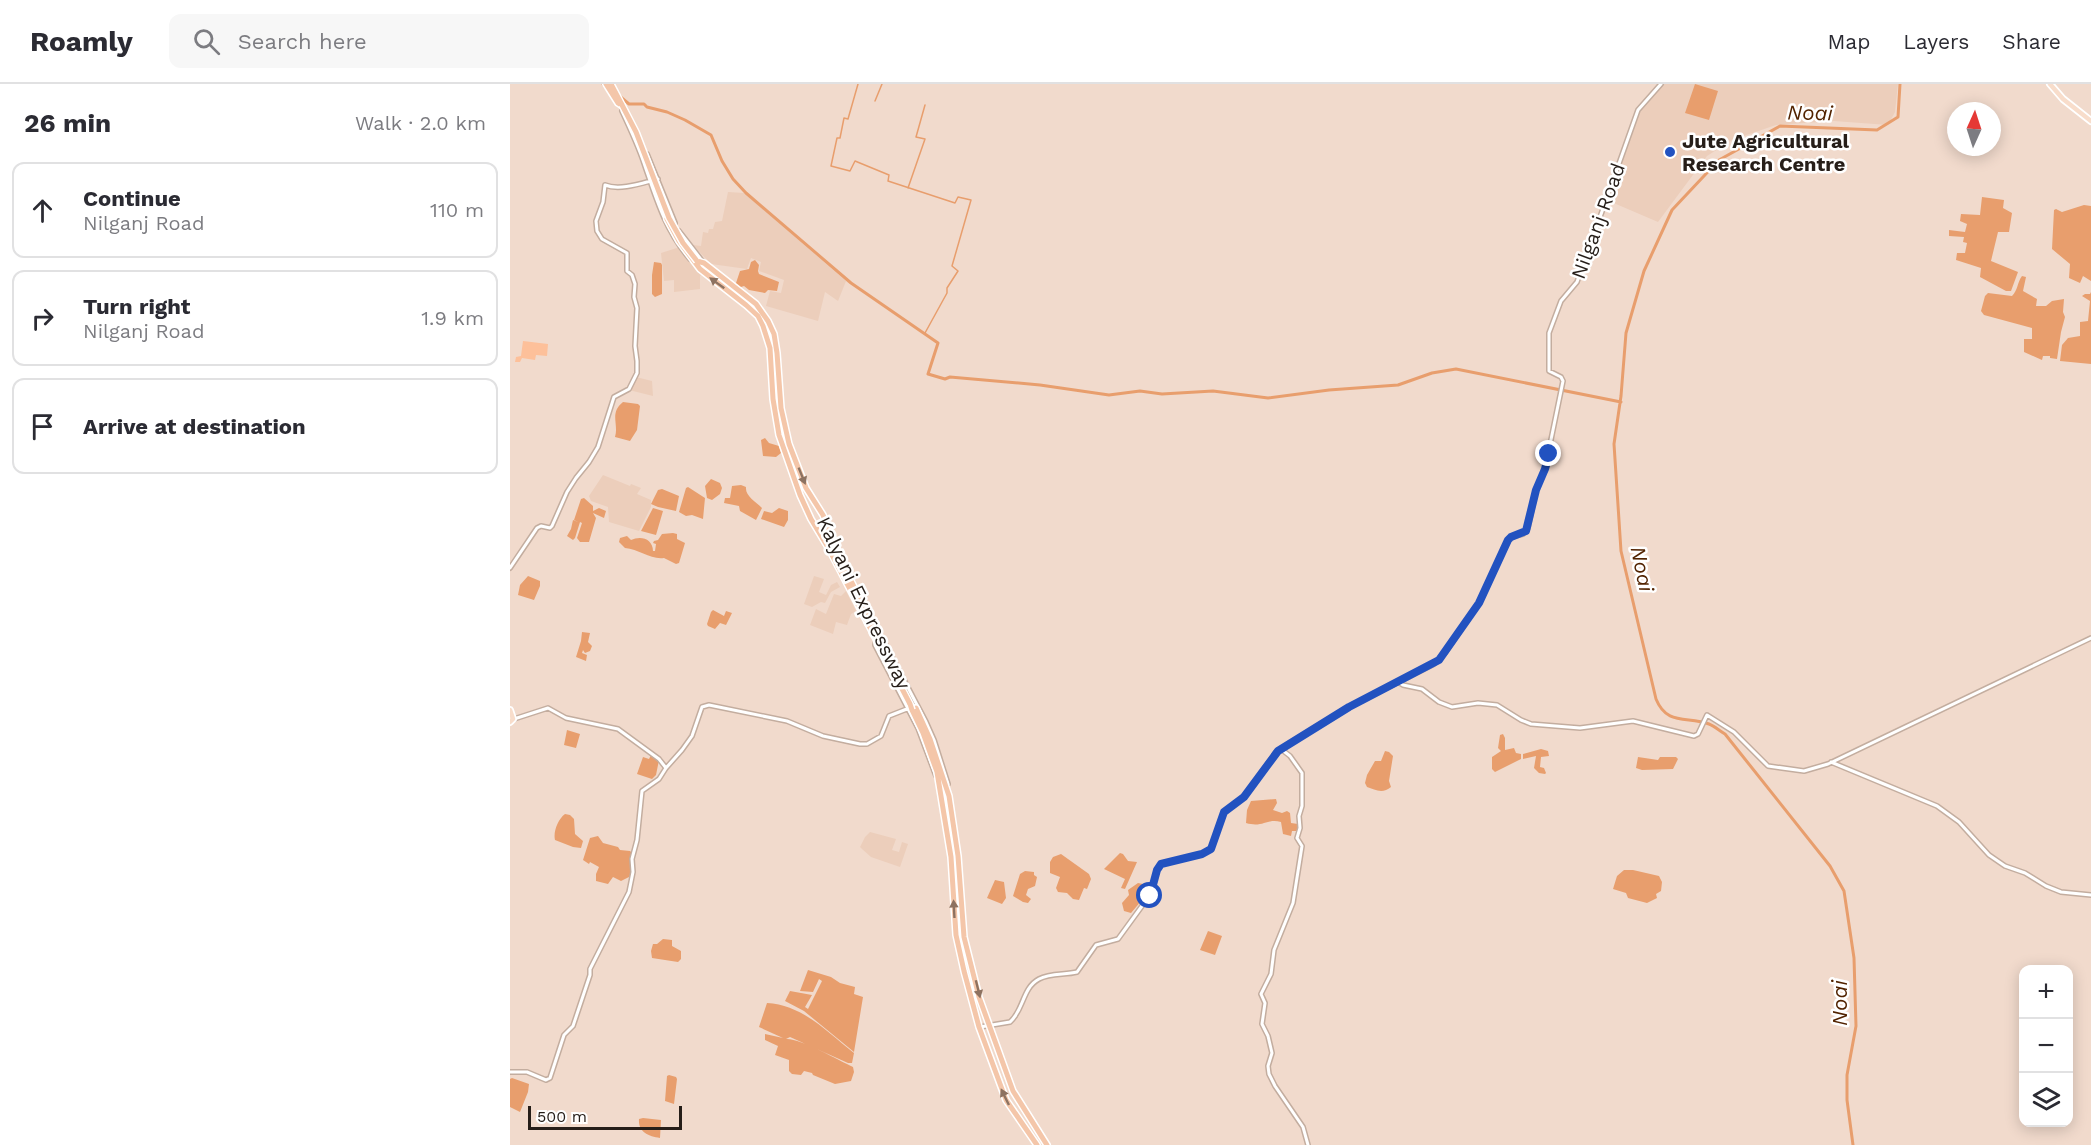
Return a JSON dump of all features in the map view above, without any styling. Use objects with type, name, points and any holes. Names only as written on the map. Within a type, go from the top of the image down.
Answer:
[{"type":"highway","name":"Kalyani Expressway","points":[[606,84],[618,99],[634,132],[671,228],[700,268],[758,316],[763,326],[770,348],[773,399],[779,435],[792,472],[811,519],[927,732],[949,796],[958,856],[964,932],[988,1026],[1013,1091],[1047,1145]]},
{"type":"highway","points":[[611,84],[618,99]]},
{"type":"highway","points":[[695,260],[704,263]]},
{"type":"highway","name":"Kalyani Expressway","points":[[704,263],[756,304],[774,333],[781,408],[789,444],[806,488],[823,515],[878,639]]},
{"type":"highway","name":"Kalyani Expressway","points":[[913,706],[938,777],[951,857],[956,935],[979,1027],[1006,1100],[1037,1145]]},
{"type":"main road","points":[[2050,84],[2063,99],[2091,121]]},
{"type":"main road","points":[[510,710],[512,721]]},
{"type":"street","name":"Nilganj Road","points":[[979,1027],[1006,1024],[1012,1021],[1027,991],[1039,979],[1077,972],[1096,945],[1117,940],[1150,896],[1160,865],[1168,861],[1202,854],[1211,849],[1224,812],[1244,797],[1274,755],[1281,749],[1349,707],[1439,660],[1479,603],[1508,540],[1526,531],[1536,490],[1545,469],[1562,385],[1562,377],[1549,371],[1549,336],[1552,325],[1561,301],[1576,284],[1638,110],[1661,84]]},
{"type":"street","name":"Kalyani Expressway","points":[[618,99],[638,132],[675,226],[704,263]]},
{"type":"street","name":"Kalyani Expressway","points":[[618,99],[665,222],[675,241],[700,268]]},
{"type":"street","points":[[510,568],[537,528],[552,526],[567,492],[598,447],[614,397],[629,389],[637,374],[634,346],[637,308],[634,281],[632,275],[627,271],[627,253],[602,240],[595,227],[603,202],[605,185],[623,188],[658,179]]},
{"type":"street","points":[[1398,682],[1421,688],[1432,698],[1452,707],[1478,703],[1497,705],[1531,724],[1580,728],[1633,721],[1694,736],[1698,734],[1707,715],[1727,726],[1768,766],[1804,771],[1813,770],[1831,762],[2091,638]]},
{"type":"street","points":[[510,1072],[527,1072],[546,1080],[550,1078],[564,1035],[573,1026],[590,969],[629,892],[642,791],[656,782],[682,750],[692,736],[698,713],[704,705],[787,721],[823,736],[864,744],[881,736],[889,716],[897,715],[902,710],[913,706]]},
{"type":"street","points":[[512,721],[548,708],[566,718],[614,728],[659,759],[666,768]]},
{"type":"street","points":[[1281,749],[1290,756],[1302,773],[1302,804],[1297,838],[1302,846],[1291,907],[1274,950],[1271,974],[1261,994],[1265,1002],[1262,1023],[1269,1038],[1272,1053],[1268,1066],[1269,1074],[1303,1126],[1308,1145]]},
{"type":"street","points":[[1831,762],[1937,806],[1965,827],[1989,855],[2003,865],[2025,873],[2061,892],[2091,895]]},
{"type":"shaded area","name":"Jute Agricultural Research Centre","points":[[1663,84],[1898,84],[1895,112],[1888,125],[1834,121],[1776,125],[1732,140],[1707,156],[1658,222],[1609,201],[1639,113]]},
{"type":"shaded area","points":[[1695,84],[1718,91],[1709,120],[1685,113]]},
{"type":"shaded area","points":[[728,192],[744,193],[846,281],[838,301],[825,292],[818,321],[766,306],[770,291],[781,293],[784,280],[759,271],[761,262],[751,258],[747,269],[711,264],[693,245],[701,246],[703,232],[708,233],[709,229],[713,229],[715,222],[722,221]]},
{"type":"shaded area","points":[[1982,197],[2004,200],[2003,208],[2012,213],[2009,232],[1998,232],[1991,261],[2018,272],[2011,291],[2006,291],[1980,277],[1981,268],[1956,260],[1957,253],[1965,253],[1967,243],[1963,242],[1964,237],[1949,236],[1949,230],[1965,232],[1967,224],[1960,221],[1961,214],[1980,215]]},
{"type":"shaded area","points":[[2084,205],[2091,206],[2091,281],[2083,276],[2080,283],[2069,278],[2070,264],[2052,249],[2054,210],[2062,212]]},
{"type":"shaded area","points":[[680,247],[704,272],[700,276],[700,289],[674,292],[674,280],[664,281],[661,253]]},
{"type":"shaded area","points":[[755,260],[759,265],[759,274],[779,282],[777,291],[768,290],[765,293],[749,290],[744,286],[738,288],[735,286],[740,271],[749,269],[751,262]]},
{"type":"shaded area","points":[[654,262],[662,265],[662,294],[655,297],[652,294]]},
{"type":"shaded area","points":[[2022,276],[2026,277],[2023,291],[2037,299],[2036,306],[2046,306],[2052,301],[2064,299],[2065,317],[2057,359],[2043,356],[2042,360],[2024,352],[2024,339],[2032,339],[2032,328],[1984,315],[1981,311],[1988,293],[2012,296]]},
{"type":"shaded area","points":[[2091,292],[2091,364],[2060,361],[2062,345],[2068,338],[2080,336],[2080,322],[2088,321],[2090,301],[2082,296]]},
{"type":"shaded area","points":[[523,341],[548,344],[547,356],[536,355],[535,360],[522,358],[520,362],[515,362],[516,357],[521,356]]},
{"type":"shaded area","points":[[636,377],[652,381],[653,396],[629,390]]},
{"type":"shaded area","points":[[623,402],[640,406],[637,430],[630,441],[615,437],[615,414]]},
{"type":"shaded area","points":[[765,438],[769,443],[779,446],[781,453],[776,457],[763,456],[761,440]]},
{"type":"shaded area","points":[[603,475],[641,488],[637,494],[651,500],[651,507],[639,531],[609,522],[608,507],[591,501],[589,496]]},
{"type":"shaded area","points":[[711,479],[720,483],[722,488],[720,494],[712,500],[707,498],[705,486]]},
{"type":"shaded area","points":[[732,486],[746,487],[749,496],[762,508],[756,520],[740,511],[739,506],[724,503],[725,498],[730,498]]},
{"type":"shaded area","points":[[688,487],[705,498],[703,519],[692,515],[686,516],[679,512]]},
{"type":"shaded area","points":[[662,489],[679,496],[676,511],[651,504],[658,490]]},
{"type":"shaded area","points":[[584,498],[593,506],[593,511],[599,508],[606,511],[604,518],[593,513],[596,518],[589,542],[580,542],[577,538],[582,523],[580,522],[575,538],[573,540],[567,536],[573,520],[578,522],[574,520],[581,499]]},
{"type":"shaded area","points":[[653,508],[663,511],[656,535],[641,531]]},
{"type":"shaded area","points":[[779,508],[788,511],[788,520],[784,527],[761,519],[764,511],[772,513]]},
{"type":"shaded area","points":[[662,534],[677,534],[677,539],[685,543],[679,563],[676,564],[664,558],[625,548],[619,542],[620,538],[627,536],[631,540],[646,539],[655,551],[654,541],[658,540]]},
{"type":"shaded area","points":[[528,576],[540,581],[534,600],[518,595],[520,585]]},
{"type":"shaded area","points":[[814,576],[824,579],[819,592],[826,595],[831,585],[837,582],[840,587],[831,592],[825,603],[821,602],[812,607],[804,604]]},
{"type":"shaded area","points":[[846,591],[856,611],[851,614],[847,625],[836,622],[833,634],[810,625],[816,609],[826,614],[834,594],[841,596]]},
{"type":"shaded area","points":[[713,610],[724,616],[726,611],[732,613],[726,625],[720,623],[715,629],[708,626]]},
{"type":"shaded area","points":[[582,632],[590,633],[588,642],[592,646],[590,651],[585,653],[583,650],[582,653],[587,655],[586,661],[576,657]]},
{"type":"shaded area","points":[[567,730],[580,734],[576,748],[564,745]]},
{"type":"shaded area","points":[[1503,734],[1505,750],[1514,748],[1516,753],[1521,754],[1521,759],[1495,772],[1492,769],[1492,757],[1501,751],[1498,748],[1500,735]]},
{"type":"shaded area","points":[[1541,749],[1548,751],[1549,756],[1541,757],[1540,767],[1544,768],[1545,774],[1539,773],[1534,768],[1536,756],[1523,759],[1523,754]]},
{"type":"shaded area","points":[[1385,751],[1393,756],[1389,781],[1391,787],[1382,791],[1367,787],[1365,783],[1367,775],[1375,761],[1381,761]]},
{"type":"shaded area","points":[[651,755],[659,760],[656,775],[652,779],[637,774],[643,757],[649,759]]},
{"type":"shaded area","points":[[1638,757],[1658,760],[1660,757],[1678,759],[1673,769],[1642,770],[1636,768]]},
{"type":"shaded area","points":[[1276,799],[1277,803],[1273,810],[1282,813],[1287,811],[1290,813],[1291,823],[1298,824],[1297,831],[1292,831],[1291,836],[1283,834],[1281,822],[1246,823],[1247,810],[1251,801]]},
{"type":"shaded area","points":[[565,814],[574,819],[575,834],[583,841],[581,848],[555,840],[557,826]]},
{"type":"shaded area","points":[[870,832],[896,839],[892,850],[899,852],[902,842],[908,844],[900,867],[871,857],[860,847]]},
{"type":"shaded area","points":[[598,836],[603,843],[632,853],[631,876],[621,881],[613,877],[608,884],[596,881],[599,867],[583,860],[590,838]]},
{"type":"shaded area","points":[[1120,853],[1128,861],[1137,862],[1125,889],[1121,888],[1125,879],[1104,869]]},
{"type":"shaded area","points":[[1061,854],[1089,874],[1091,879],[1079,900],[1073,899],[1067,893],[1058,892],[1056,888],[1060,877],[1050,873],[1050,862],[1053,857]]},
{"type":"shaded area","points":[[1624,870],[1659,876],[1662,882],[1661,891],[1656,894],[1657,898],[1647,903],[1628,898],[1626,893],[1613,889],[1617,876]]},
{"type":"shaded area","points":[[1025,871],[1034,872],[1037,877],[1035,886],[1028,889],[1026,895],[1031,899],[1028,903],[1013,896],[1020,874]]},
{"type":"shaded area","points":[[995,880],[1004,882],[1006,898],[1002,904],[987,898]]},
{"type":"shaded area","points":[[1138,883],[1143,884],[1142,891],[1137,897],[1142,900],[1131,913],[1124,911],[1122,903],[1129,895],[1128,890]]},
{"type":"shaded area","points":[[1208,931],[1222,936],[1215,955],[1200,950]]},
{"type":"shaded area","points":[[663,939],[672,940],[672,946],[681,951],[681,959],[678,962],[652,958],[653,944]]},
{"type":"shaded area","points":[[808,970],[855,987],[854,994],[863,997],[854,1052],[804,1011],[785,1001],[790,991],[812,995],[805,1007],[808,1009],[822,981],[819,979],[813,992],[800,991]]},
{"type":"shaded area","points":[[767,1003],[780,1005],[803,1014],[854,1053],[852,1063],[848,1063],[820,1051],[853,1067],[851,1081],[835,1084],[804,1071],[801,1075],[792,1074],[789,1071],[789,1060],[775,1055],[778,1046],[765,1040],[765,1034],[783,1038],[759,1027]],"holes":[[[790,1037],[807,1045],[792,1040],[786,1039]]]},
{"type":"shaded area","points":[[667,1076],[677,1079],[674,1104],[665,1101]]},
{"type":"shaded area","points":[[510,1079],[529,1084],[520,1112],[510,1107]]},
{"type":"shaded area","points":[[639,1119],[661,1120],[660,1138],[648,1135],[642,1130]]},
{"type":"waterway","points":[[603,84],[610,94]]},
{"type":"waterway","points":[[858,84],[848,119],[844,118],[840,138],[837,138],[831,166],[850,171],[855,161],[889,175],[888,181],[955,203],[958,197],[971,200],[952,266],[958,271],[925,333]]},
{"type":"waterway","points":[[875,101],[882,84]]},
{"type":"waterway","name":"Noai","points":[[1853,1145],[1847,1100],[1847,1075],[1856,1026],[1854,958],[1844,891],[1830,866],[1725,734],[1709,724],[1672,717],[1666,713],[1656,699],[1621,551],[1614,444],[1621,396],[1626,333],[1644,271],[1672,210],[1719,160],[1780,126],[1877,130],[1898,117],[1900,84]]},
{"type":"waterway","points":[[617,94],[629,104],[644,104],[647,107],[667,112],[711,135],[722,161],[733,179],[746,193],[851,283],[938,343],[928,374],[945,379],[950,377],[1040,385],[1109,395],[1140,391],[1162,394],[1213,391],[1268,398],[1329,390],[1398,385],[1432,373],[1456,369],[1621,402]]},
{"type":"waterway","points":[[908,188],[925,139],[916,137],[925,105]]},
{"type":"place","name":"Jute Agricultural Research Centre","points":[[1670,152]]},
{"type":"route","points":[[1150,896],[1157,870],[1161,864],[1202,854],[1211,849],[1224,812],[1244,797],[1278,751],[1349,707],[1439,660],[1479,603],[1508,540],[1523,534],[1528,528],[1536,490],[1549,454]]}]
